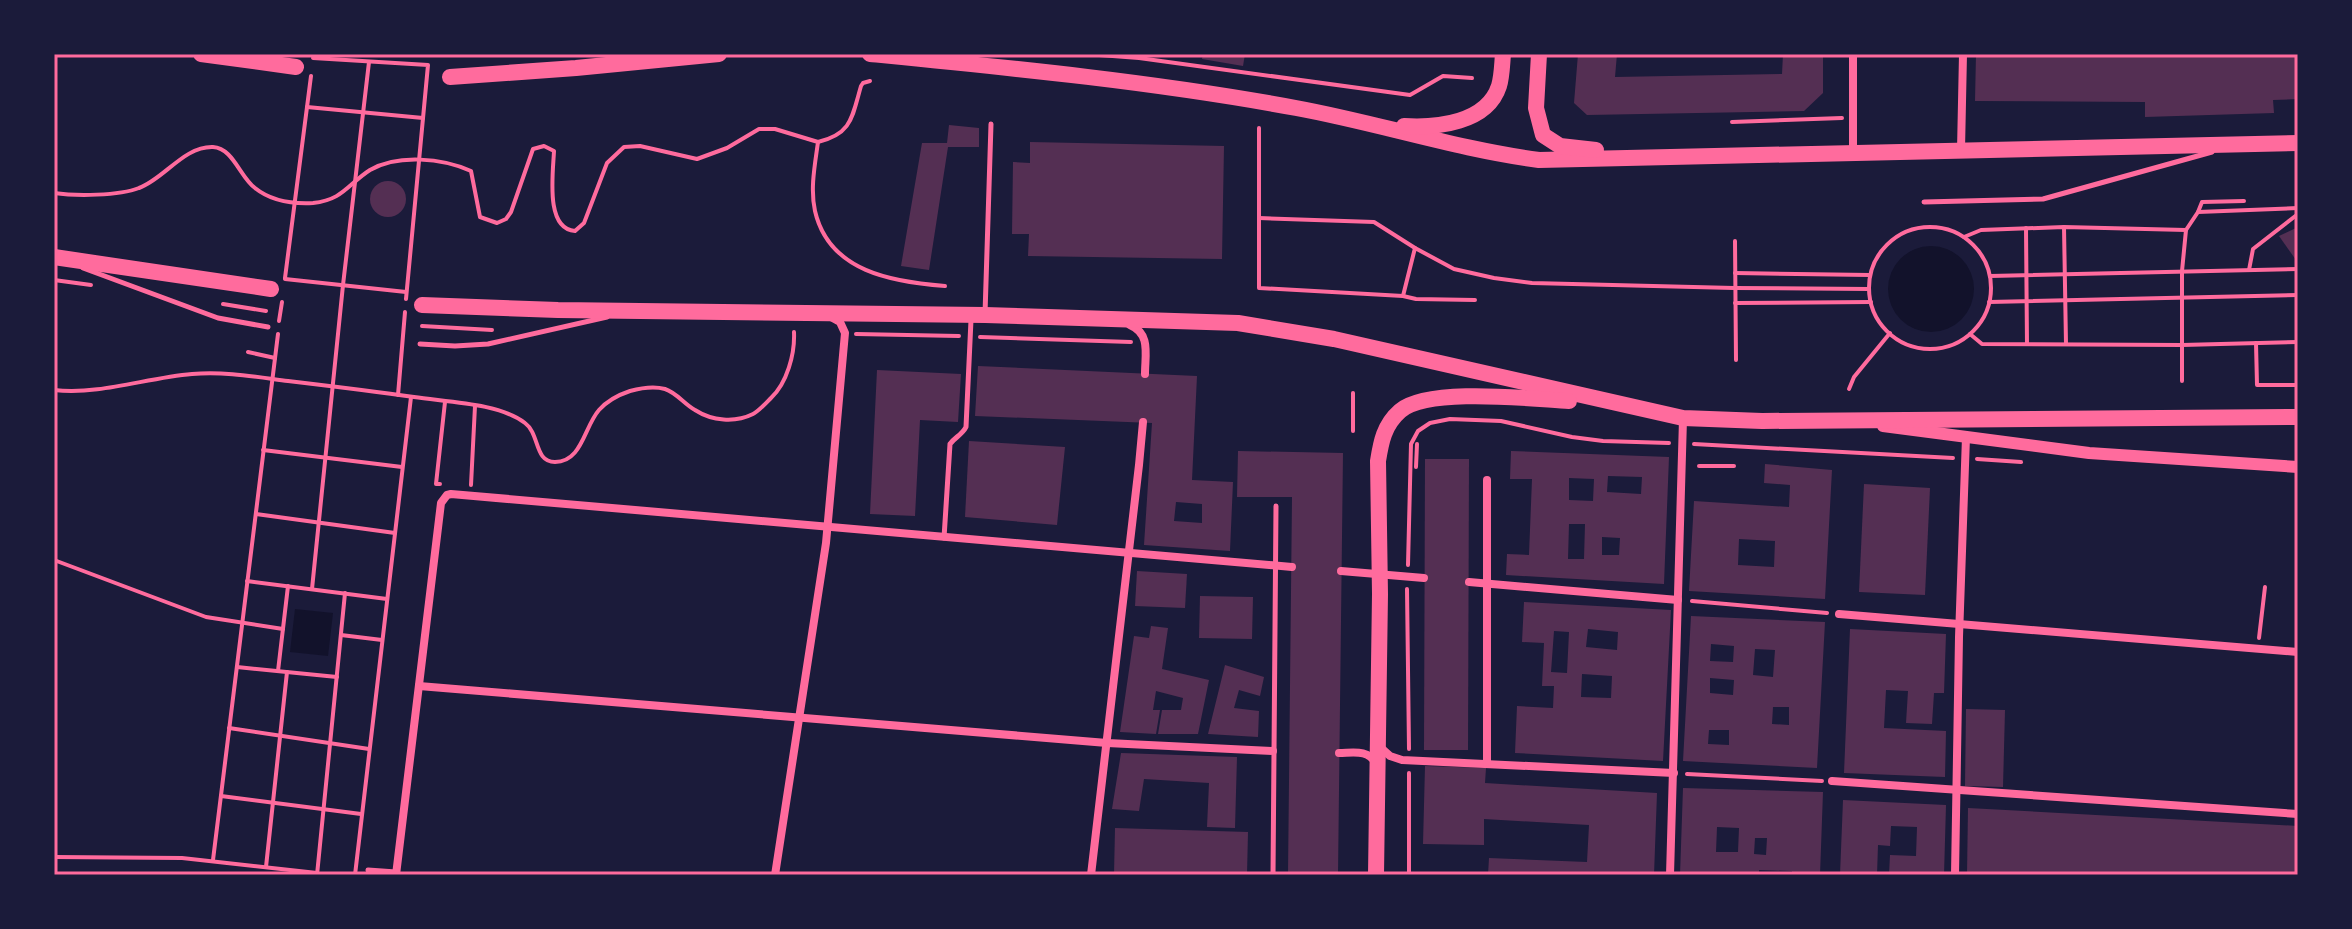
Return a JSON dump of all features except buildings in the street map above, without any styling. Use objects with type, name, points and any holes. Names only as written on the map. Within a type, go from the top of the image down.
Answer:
[{"type":"main road","points":[[201,54],[296,67]]},
{"type":"main road","points":[[450,77],[563,70],[719,54]]},
{"type":"main road","points":[[870,54],[1133,83],[1404,126],[1440,126],[1472,115],[1492,99],[1500,85],[1503,54]]},
{"type":"main road","points":[[1539,54],[1536,90],[1538,120],[1543,135],[1553,143],[1581,150],[1713,156]]},
{"type":"main road","points":[[1339,117],[1461,147],[1539,160],[2298,143]]},
{"type":"main road","points":[[55,258],[271,289]]},
{"type":"main road","points":[[422,305],[485,309],[978,315],[1263,326],[1334,339],[1683,418],[1848,421],[2298,417]]},
{"type":"main road","points":[[1376,875],[1378,461],[1381,440],[1388,424],[1401,410],[1414,403],[1442,398],[1607,402]]},
{"type":"street","points":[[1853,54],[1853,153]]},
{"type":"street","points":[[1961,150],[1963,54]]},
{"type":"street","points":[[775,875],[827,528],[844,327],[834,318],[783,311]]},
{"type":"street","points":[[1098,318],[1134,327],[1143,333],[1146,343],[1145,374]]},
{"type":"street","points":[[1670,875],[1683,418]]},
{"type":"street","points":[[1848,421],[2089,453],[2298,467]]},
{"type":"street","points":[[1091,875],[1143,422]]},
{"type":"street","points":[[1955,875],[1966,437]]},
{"type":"street","points":[[1487,480],[1487,763]]},
{"type":"street","points":[[397,874],[441,503],[447,495],[1292,567]]},
{"type":"street","points":[[1341,571],[1424,578]]},
{"type":"street","points":[[1469,582],[1678,600]]},
{"type":"street","points":[[1839,614],[2298,652]]},
{"type":"street","points":[[419,686],[1107,743],[1273,751]]},
{"type":"street","points":[[1377,743],[1390,756],[1409,760],[1674,773]]},
{"type":"street","points":[[1339,753],[1369,755],[1377,771]]},
{"type":"street","points":[[1832,781],[2298,814]]},
{"type":"lane","points":[[1686,54],[1761,54]]},
{"type":"lane","points":[[944,538],[950,444],[966,427],[978,315],[991,124]]},
{"type":"lane","points":[[1924,202],[2043,199],[2236,145]]},
{"type":"lane","points":[[55,258],[218,318],[268,327]]},
{"type":"lane","points":[[420,344],[488,344],[638,311]]},
{"type":"lane","points":[[1273,875],[1276,506]]},
{"type":"lane","points":[[368,870],[397,874]]},
{"type":"path","points":[[1086,54],[1139,56],[1410,95],[1443,76],[1472,78]]},
{"type":"path","points":[[398,395],[428,65],[313,56],[284,279],[406,292]]},
{"type":"path","points":[[312,589],[369,62]]},
{"type":"path","points":[[54,193],[104,194],[139,188],[196,150],[215,147],[228,154],[242,176],[256,189],[275,199],[294,202],[324,201],[343,194],[371,169],[390,162],[444,162],[471,171],[480,217],[497,223],[506,219],[511,212],[533,149],[544,146],[554,151],[554,215],[560,226],[567,231],[575,231],[584,223],[607,163],[624,147],[640,146],[697,159],[727,148],[759,129],[775,129],[818,142],[835,138],[851,120],[861,86],[870,81]]},
{"type":"path","points":[[307,107],[423,118]]},
{"type":"path","points":[[1732,122],[1853,118]]},
{"type":"path","points":[[1259,128],[1259,288],[1475,300]]},
{"type":"path","points":[[818,142],[813,186],[815,210],[824,235],[848,261],[881,277],[945,286]]},
{"type":"path","points":[[2182,381],[2182,271],[2186,230],[2202,202],[2244,201]]},
{"type":"path","points":[[2198,212],[2298,208]]},
{"type":"path","points":[[2249,270],[2253,249],[2298,214]]},
{"type":"path","points":[[1259,218],[1374,222],[1454,269],[1532,283],[1869,289]]},
{"type":"path","points":[[2064,227],[2066,344]]},
{"type":"path","points":[[1918,228],[1942,228],[1964,237],[1976,247],[1985,261],[1991,292],[1981,323],[1970,334],[1952,345],[1932,349],[1911,346],[1890,333],[1879,321],[1871,302],[1870,275],[1879,253],[1896,237],[1918,228]]},
{"type":"path","points":[[1964,237],[1981,230],[2026,228],[2186,230]]},
{"type":"path","points":[[2026,228],[2027,344]]},
{"type":"path","points":[[1735,241],[1736,360]]},
{"type":"path","points":[[1403,296],[1415,248]]},
{"type":"path","points":[[1990,276],[2298,269]]},
{"type":"path","points":[[1735,273],[1870,275]]},
{"type":"path","points":[[1989,302],[2298,295]]},
{"type":"path","points":[[1735,303],[1871,302]]},
{"type":"path","points":[[54,390],[110,389],[193,374],[228,374],[411,396],[475,406],[520,419],[531,427],[541,456],[547,462],[566,461],[574,456],[598,412],[611,399],[637,389],[665,389],[694,410],[714,418],[730,420],[754,414],[779,391],[795,343],[794,332]]},
{"type":"path","points":[[1849,389],[1854,377],[1890,333]]},
{"type":"path","points":[[860,334],[959,336]]},
{"type":"path","points":[[1970,334],[1982,344],[2298,342]]},
{"type":"path","points":[[987,337],[1146,343]]},
{"type":"path","points":[[2256,343],[2257,385],[2298,385]]},
{"type":"path","points":[[248,352],[275,358]]},
{"type":"path","points":[[213,860],[272,379]]},
{"type":"path","points":[[1353,393],[1353,431]]},
{"type":"path","points":[[355,875],[411,396]]},
{"type":"path","points":[[436,484],[445,402]]},
{"type":"path","points":[[471,486],[475,406]]},
{"type":"path","points":[[1409,875],[1409,468],[1411,444],[1418,431],[1430,423],[1450,419],[1501,421],[1603,441],[2028,462]]},
{"type":"path","points":[[1416,467],[1417,444]]},
{"type":"path","points":[[263,450],[402,467]]},
{"type":"path","points":[[1699,466],[1734,466]]},
{"type":"path","points":[[256,514],[395,533]]},
{"type":"path","points":[[54,560],[206,617],[283,629]]},
{"type":"path","points":[[247,581],[387,599]]},
{"type":"path","points":[[278,672],[288,586]]},
{"type":"path","points":[[2258,648],[2265,587]]},
{"type":"path","points":[[54,857],[213,860],[317,874],[345,593]]},
{"type":"path","points":[[1678,600],[1839,614]]},
{"type":"path","points":[[341,635],[382,640]]},
{"type":"path","points":[[237,667],[337,677]]},
{"type":"path","points":[[266,867],[287,672]]},
{"type":"path","points":[[229,728],[369,750]]},
{"type":"path","points":[[1674,773],[1832,781]]},
{"type":"path","points":[[221,796],[362,814]]},
{"type":"shaded area","points":[[1931,246],[1955,253],[1967,265],[1974,289],[1967,313],[1955,325],[1931,332],[1907,325],[1895,313],[1888,289],[1895,265],[1907,253]]},
{"type":"shaded area","points":[[295,609],[333,613],[328,656],[290,652]]}]
